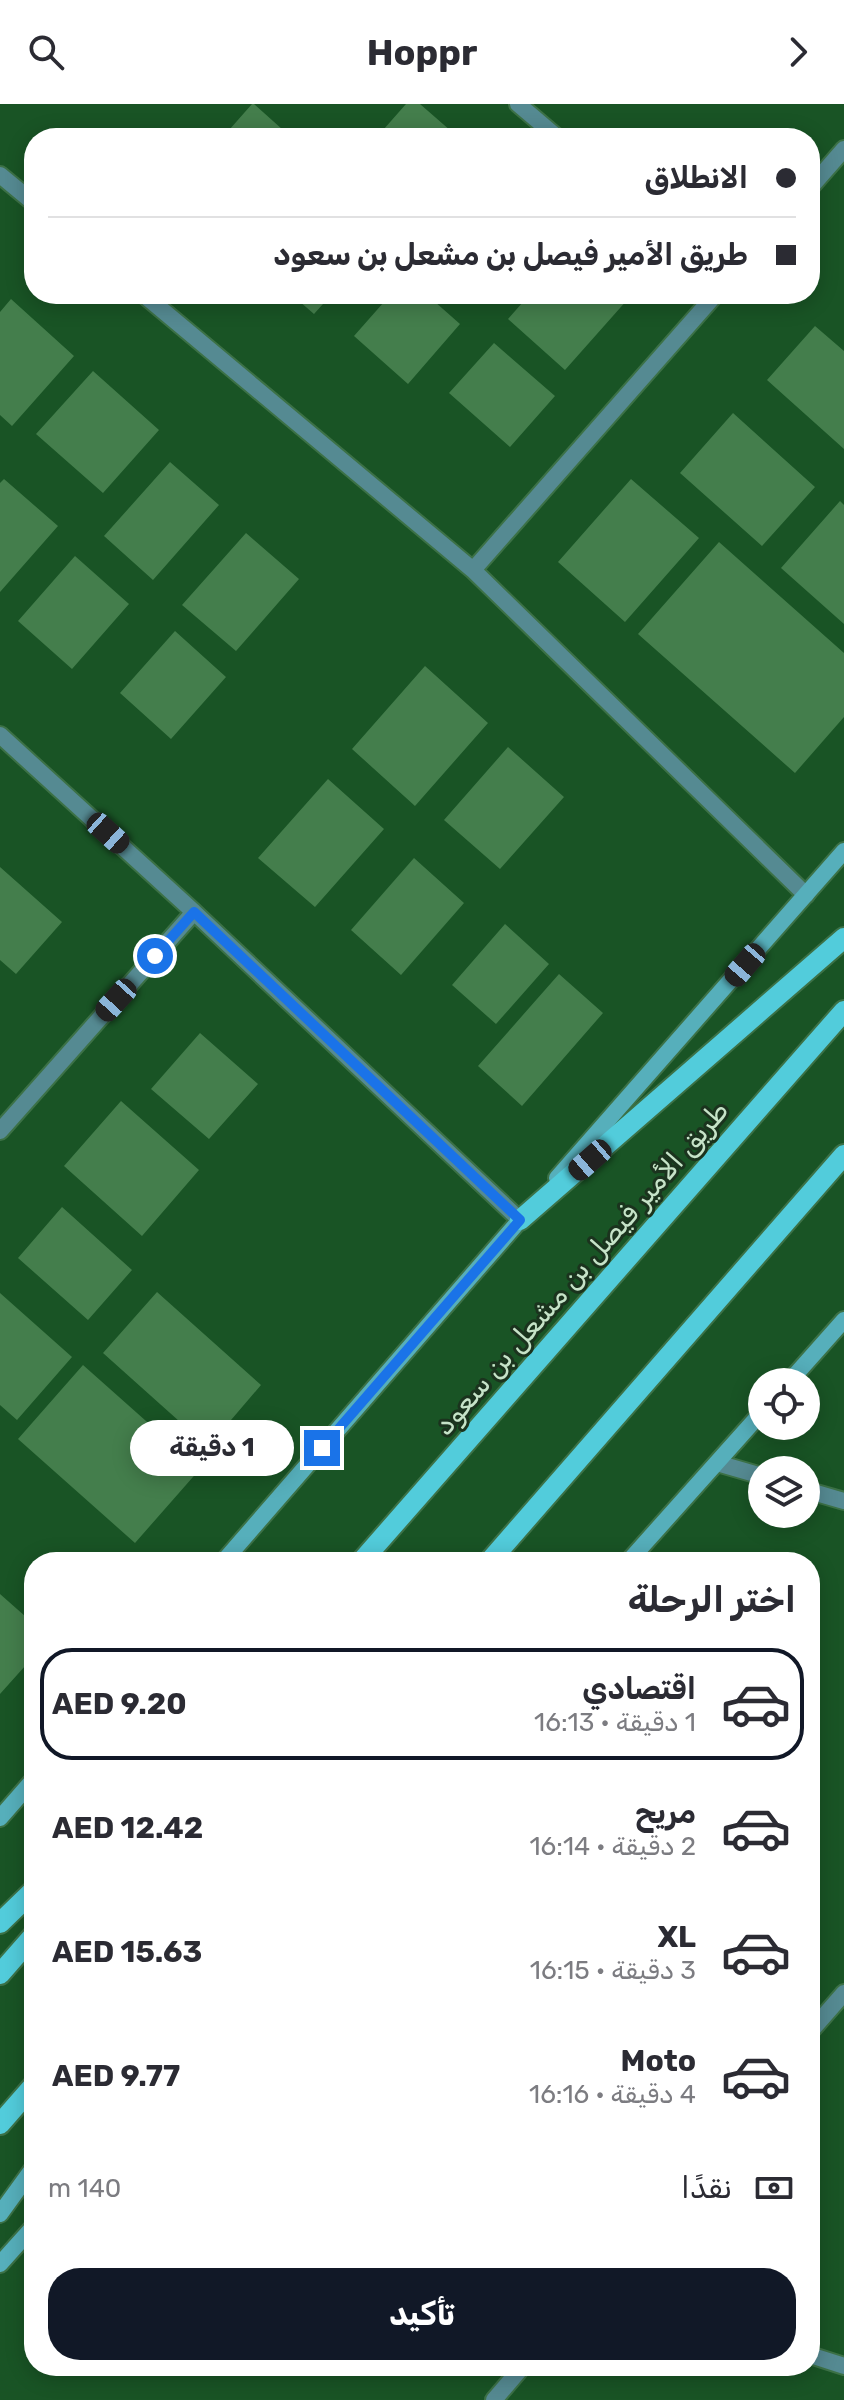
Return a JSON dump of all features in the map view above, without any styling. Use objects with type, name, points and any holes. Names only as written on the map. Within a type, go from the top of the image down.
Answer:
[{"type":"main road","points":[[232,1552],[844,851]]},
{"type":"main road","points":[[520,1220],[844,938]]},
{"type":"main road","name":"طريق الأمير فيصل بن مشعل بن سعود","points":[[370,1552],[844,1011]]},
{"type":"main road","points":[[498,1552],[844,1155]]},
{"type":"main road","points":[[801,1368],[844,1320]]},
{"type":"main road","points":[[637,1552],[748,1428]]},
{"type":"main road","points":[[0,1818],[24,1790]]},
{"type":"main road","points":[[0,1923],[24,1900]]},
{"type":"main road","points":[[0,1974],[24,1946]]},
{"type":"main road","points":[[0,2124],[24,2096]]},
{"type":"main road","points":[[0,2214],[24,2181]]},
{"type":"main road","points":[[0,2264],[24,2237]]},
{"type":"street","points":[[518,104],[546,128]]},
{"type":"street","points":[[820,177],[844,149]]},
{"type":"street","points":[[0,175],[24,195]]},
{"type":"street","points":[[155,304],[473,570],[806,895]]},
{"type":"street","points":[[473,570],[707,304]]},
{"type":"street","points":[[0,735],[194,912],[520,1220]]},
{"type":"street","points":[[0,1131],[194,912]]},
{"type":"street","points":[[717,1463],[748,1472]]},
{"type":"street","points":[[820,1494],[844,1501]]},
{"type":"street","points":[[820,2021],[844,1993]]},
{"type":"street","points":[[820,2358],[844,2366]]},
{"type":"street","points":[[494,2400],[514,2376]]},
{"type":"building","points":[[254,104],[281,128],[231,128]]},
{"type":"building","points":[[406,104],[420,104],[448,128],[385,128]]},
{"type":"building","points":[[11,299],[74,356],[12,426],[0,415],[0,312]]},
{"type":"building","points":[[302,304],[323,304],[314,314]]},
{"type":"building","points":[[382,304],[437,304],[460,324],[408,384],[354,336]]},
{"type":"building","points":[[521,304],[624,304],[565,370],[508,319]]},
{"type":"building","points":[[815,326],[844,351],[844,449],[767,380]]},
{"type":"building","points":[[494,343],[555,396],[510,447],[449,393]]},
{"type":"building","points":[[93,371],[159,430],[103,493],[36,434]]},
{"type":"building","points":[[733,413],[815,487],[762,546],[680,473]]},
{"type":"building","points":[[170,462],[219,505],[153,580],[104,536]]},
{"type":"building","points":[[4,479],[58,526],[0,592],[0,483]]},
{"type":"building","points":[[631,479],[699,538],[625,622],[558,562]]},
{"type":"building","points":[[840,501],[844,505],[844,624],[781,568]]},
{"type":"building","points":[[246,533],[299,579],[236,651],[182,605]]},
{"type":"building","points":[[719,542],[844,653],[844,717],[795,773],[638,634]]},
{"type":"building","points":[[75,556],[129,604],[72,669],[18,621]]},
{"type":"building","points":[[175,631],[226,677],[171,739],[120,693]]},
{"type":"building","points":[[425,666],[488,723],[415,806],[352,749]]},
{"type":"building","points":[[508,747],[564,797],[500,869],[444,820]]},
{"type":"building","points":[[328,779],[384,829],[315,907],[258,858]]},
{"type":"building","points":[[414,858],[464,903],[401,975],[351,930]]},
{"type":"building","points":[[0,867],[62,922],[16,974],[0,960]]},
{"type":"building","points":[[505,924],[549,964],[496,1024],[452,985]]},
{"type":"building","points":[[559,974],[603,1013],[522,1106],[478,1066]]},
{"type":"building","points":[[200,1033],[258,1084],[209,1139],[151,1089]]},
{"type":"building","points":[[121,1101],[199,1170],[142,1236],[64,1166]]},
{"type":"building","points":[[62,1207],[132,1270],[88,1320],[18,1258]]},
{"type":"building","points":[[157,1292],[261,1385],[208,1447],[103,1353]]},
{"type":"building","points":[[0,1293],[72,1357],[17,1420],[0,1405]]},
{"type":"building","points":[[83,1365],[200,1469],[135,1543],[18,1439]]},
{"type":"building","points":[[0,1594],[24,1615],[24,1667],[0,1694]]},
{"type":"route","points":[[155,956],[194,912],[520,1220],[322,1448]]}]
